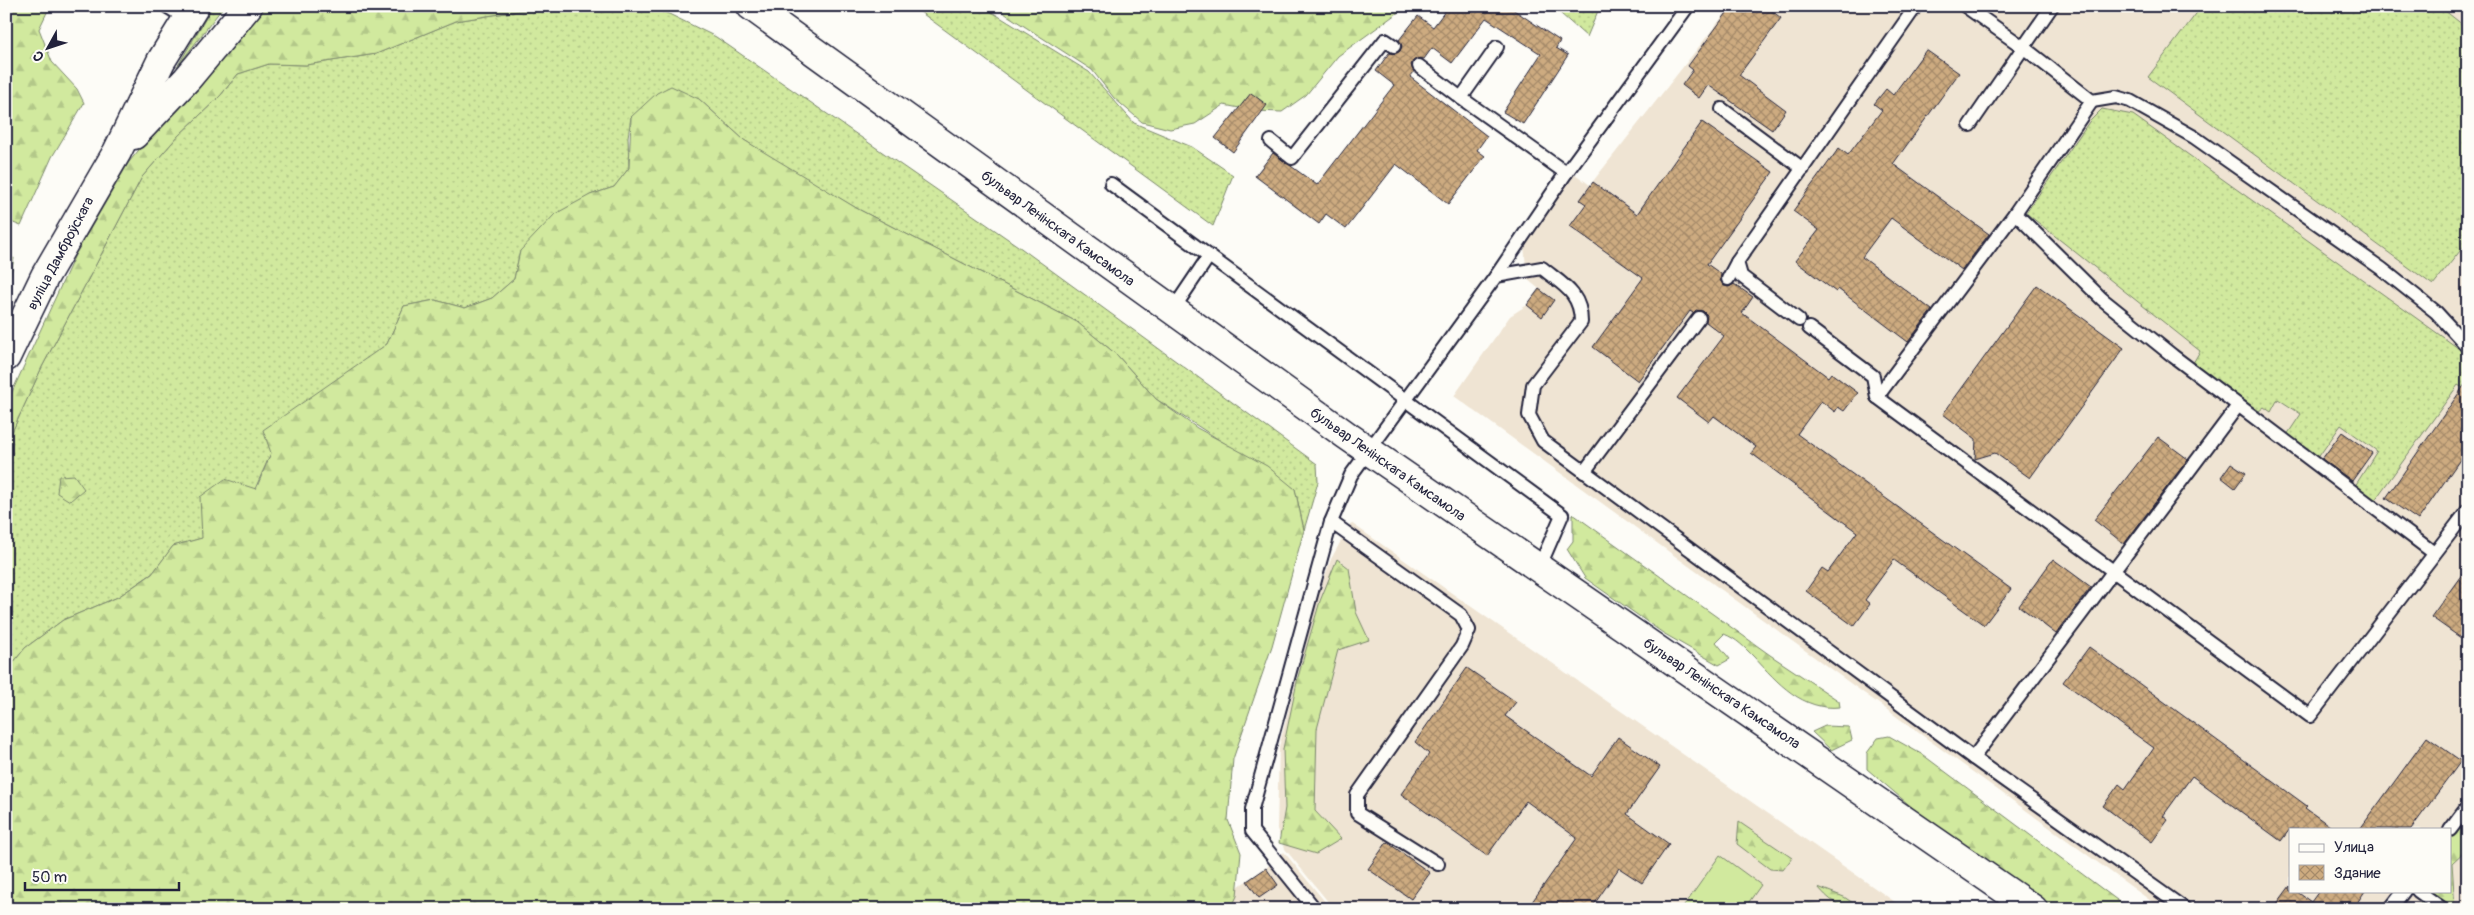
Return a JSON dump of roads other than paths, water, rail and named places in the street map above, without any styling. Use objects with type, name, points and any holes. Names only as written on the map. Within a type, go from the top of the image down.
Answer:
[{"type":"street","name":"вуліца Дамброўскага","points":[[117,152],[190,76],[248,6]]},
{"type":"street","name":"бульвар Ленінскага Камсамола","points":[[751,6],[1368,451],[2033,909]]},
{"type":"street","name":"вуліца Дамброўскага","points":[[6,357],[45,276],[117,152],[162,61],[183,11]]},
{"type":"street","points":[[162,61],[170,75],[176,79],[190,76]]},
{"type":"lane","points":[[1315,909],[1252,831],[1252,809],[1331,522],[1351,475],[1407,401],[1496,276],[1566,173],[1688,6]]},
{"type":"lane","points":[[1728,279],[1916,6]]},
{"type":"lane","points":[[1965,6],[2023,47],[2092,101]]},
{"type":"lane","points":[[1970,125],[2052,6]]},
{"type":"lane","points":[[1271,142],[1292,158],[1385,40],[1394,46]]},
{"type":"lane","points":[[1461,98],[1497,47]]},
{"type":"lane","points":[[1419,66],[1566,173]]},
{"type":"lane","points":[[1877,397],[2016,214],[2092,101],[2116,97],[2130,101],[2194,137],[2382,269],[2436,312],[2468,347]]},
{"type":"lane","points":[[1722,109],[1803,169]]},
{"type":"lane","points":[[1111,184],[1562,515],[1539,568]]},
{"type":"lane","points":[[2016,214],[2102,299],[2237,407],[2434,553]]},
{"type":"lane","points":[[1172,311],[1209,256]]},
{"type":"lane","points":[[1738,262],[1741,276],[1873,376],[1877,397],[2310,716],[2468,510]]},
{"type":"lane","points":[[1496,276],[1542,268],[1574,294],[1581,309],[1580,322],[1533,385],[1529,415],[1543,441],[1973,758],[2186,909]]},
{"type":"lane","points":[[1584,472],[1699,318]]},
{"type":"lane","points":[[1973,758],[2237,407]]},
{"type":"lane","points":[[1331,522],[1461,615],[1469,630],[1462,646],[1357,795],[1357,813],[1438,864]]},
{"type":"lane","points":[[2452,828],[2468,806]]},
{"type":"lane","points":[[2390,909],[2403,892]]},
{"type":"lane","points":[[2419,892],[2443,909]]}]
